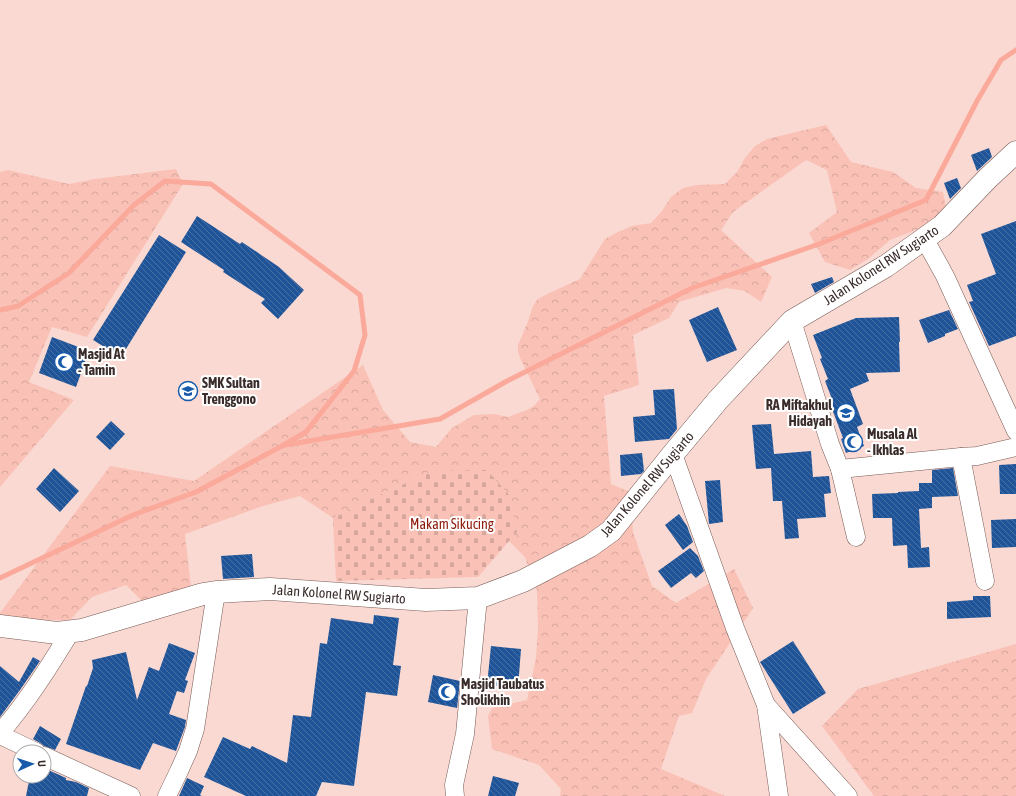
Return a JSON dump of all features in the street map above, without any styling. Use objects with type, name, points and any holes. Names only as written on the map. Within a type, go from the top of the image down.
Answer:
[{"type":"main road","name":"Jalan Kolonel RW Sugiarto","points":[[0,626],[57,633],[82,630],[203,594],[216,592],[270,589],[426,600],[478,598],[523,581],[598,541],[611,531],[718,400],[792,321],[886,266],[942,226],[988,178],[1016,152]]},
{"type":"street","points":[[924,238],[946,276],[1016,431]]},
{"type":"street","points":[[792,321],[834,456],[840,469],[856,537]]},
{"type":"street","points":[[840,469],[977,456],[1016,447]]},
{"type":"street","points":[[673,454],[735,628],[766,706],[779,796]]},
{"type":"street","points":[[961,457],[985,582]]},
{"type":"street","points":[[167,796],[188,751],[195,729],[216,592]]},
{"type":"street","points":[[454,796],[454,785],[465,734],[478,598]]},
{"type":"street","points":[[20,744],[0,734],[46,672],[71,631]]},
{"type":"street","points":[[766,706],[848,796]]},
{"type":"street","points":[[52,760],[131,796]]},
{"type":"green space","points":[[826,125],[851,162],[893,172],[916,188],[943,192],[946,208],[921,228],[890,240],[868,259],[850,270],[825,262],[809,233],[837,212],[827,170],[806,160],[733,212],[721,230],[772,277],[761,302],[745,291],[726,288],[679,302],[669,318],[633,335],[639,385],[604,396],[611,484],[630,492],[633,532],[652,586],[676,603],[734,569],[753,608],[706,679],[692,713],[679,716],[661,769],[725,796],[560,796],[561,789],[539,765],[492,749],[488,716],[492,708],[527,700],[536,658],[538,628],[537,590],[525,557],[509,541],[517,532],[433,471],[333,518],[300,496],[263,506],[185,534],[191,588],[143,602],[126,585],[92,597],[70,620],[0,621],[0,613],[110,466],[194,481],[363,365],[383,410],[410,442],[436,447],[452,428],[474,415],[494,414],[508,417],[534,406],[540,399],[521,360],[518,352],[518,345],[533,306],[537,300],[580,279],[605,239],[632,226],[651,223],[662,211],[671,197],[683,188],[697,185],[725,184],[737,172],[745,158],[755,146],[767,139]]},
{"type":"green space","points":[[176,169],[183,184],[87,337],[52,327],[29,382],[74,400],[0,487],[0,172],[8,170],[69,184],[95,179]]},
{"type":"green space","name":"Makam Sikucing","points":[[487,470],[509,495],[517,532],[478,577],[336,581],[333,518],[433,471]]},
{"type":"green space","points":[[1016,644],[1016,796],[874,796],[822,726],[858,689]]},
{"type":"building","points":[[989,148],[992,157],[977,171],[971,155]]},
{"type":"building","points":[[957,178],[961,188],[950,199],[944,183]]},
{"type":"building","points":[[197,216],[240,244],[242,242],[279,267],[304,290],[278,319],[261,303],[265,299],[223,272],[224,270],[181,242]]},
{"type":"building","points":[[1016,221],[1016,336],[989,346],[969,302],[973,301],[967,285],[996,274],[981,234]]},
{"type":"building","points":[[159,235],[186,252],[121,357],[93,340]]},
{"type":"building","points":[[832,277],[834,282],[815,293],[811,284]]},
{"type":"building","points":[[718,307],[737,350],[707,362],[689,320]]},
{"type":"building","points":[[949,310],[958,329],[928,343],[919,320]]},
{"type":"building","points":[[899,317],[900,372],[866,373],[869,381],[850,389],[863,424],[857,427],[864,446],[846,453],[841,439],[843,438],[829,401],[832,399],[825,381],[828,379],[813,335],[856,318]]},
{"type":"building","name":"Masjid At - Tamin","points":[[52,337],[89,351],[76,387],[39,373]]},
{"type":"building","points":[[674,389],[677,429],[669,439],[635,442],[633,417],[655,415],[653,390]]},
{"type":"building","points":[[111,421],[125,434],[110,450],[96,437]]},
{"type":"building","points":[[771,424],[774,454],[811,451],[813,477],[829,476],[831,493],[824,494],[826,517],[797,519],[799,538],[785,539],[782,501],[773,501],[771,468],[756,469],[752,425]]},
{"type":"building","points":[[642,453],[644,471],[641,474],[621,476],[620,455]]},
{"type":"building","points":[[1016,464],[1016,494],[1000,494],[999,465]]},
{"type":"building","points":[[54,468],[79,491],[60,512],[36,489]]},
{"type":"building","points":[[953,468],[958,496],[932,497],[932,508],[919,509],[921,548],[929,547],[930,567],[908,568],[907,545],[893,546],[892,518],[873,518],[872,494],[919,491],[919,483],[932,483],[932,470]]},
{"type":"building","points":[[720,480],[723,522],[709,524],[705,481]]},
{"type":"building","points":[[679,514],[687,526],[693,542],[683,550],[665,525]]},
{"type":"building","points":[[1016,519],[1016,547],[992,548],[991,520]]},
{"type":"building","points":[[690,548],[698,556],[704,571],[696,578],[691,573],[671,588],[658,571]]},
{"type":"building","points":[[252,554],[254,577],[223,579],[221,556]]},
{"type":"building","points":[[973,596],[990,596],[991,617],[947,619],[947,602],[973,600]]},
{"type":"building","points":[[374,615],[399,618],[393,665],[401,666],[397,696],[366,692],[354,786],[322,782],[316,796],[246,796],[204,777],[223,737],[250,749],[252,746],[287,763],[293,715],[311,717],[320,643],[327,644],[331,618],[373,624]]},
{"type":"building","points":[[793,641],[826,693],[793,714],[760,662]]},
{"type":"building","points":[[169,643],[195,653],[185,680],[188,681],[184,693],[177,691],[169,714],[186,720],[176,751],[153,743],[140,770],[66,744],[93,668],[92,660],[126,652],[137,700],[149,667],[159,671]]},
{"type":"building","points":[[491,646],[521,649],[518,688],[487,685]]},
{"type":"building","points":[[33,657],[40,661],[0,717],[0,666],[19,682]]},
{"type":"building","name":"Masjid Taubatus Sholikhin","points":[[433,675],[460,681],[457,708],[428,702]]},
{"type":"building","points":[[40,726],[61,739],[55,750],[52,749],[52,744],[41,744],[33,739]]},
{"type":"building","points":[[52,772],[66,778],[66,780],[76,782],[89,788],[87,796],[26,796],[28,784],[52,784]]},
{"type":"building","points":[[493,776],[519,783],[515,796],[488,796]]},
{"type":"building","points":[[187,778],[204,786],[200,795],[202,796],[179,796]]},
{"type":"waterway","points":[[285,445],[440,419],[507,381],[692,288],[819,244],[926,200],[977,101],[1001,60],[1016,50]]},
{"type":"waterway","points":[[0,310],[18,306],[69,273],[134,205],[165,181],[211,184],[360,295],[365,335],[354,371],[306,432],[196,492],[133,515],[0,578]]},
{"type":"place","name":"Masjid At - Tamin","points":[[64,362]]},
{"type":"place","name":"SMK Sultan Trenggono","points":[[188,391]]},
{"type":"place","name":"RA Miftakhul Hidayah","points":[[846,413]]},
{"type":"place","name":"Musala Al - Ikhlas","points":[[853,442]]},
{"type":"place","name":"Masjid Taubatus Sholikhin","points":[[447,692]]}]
